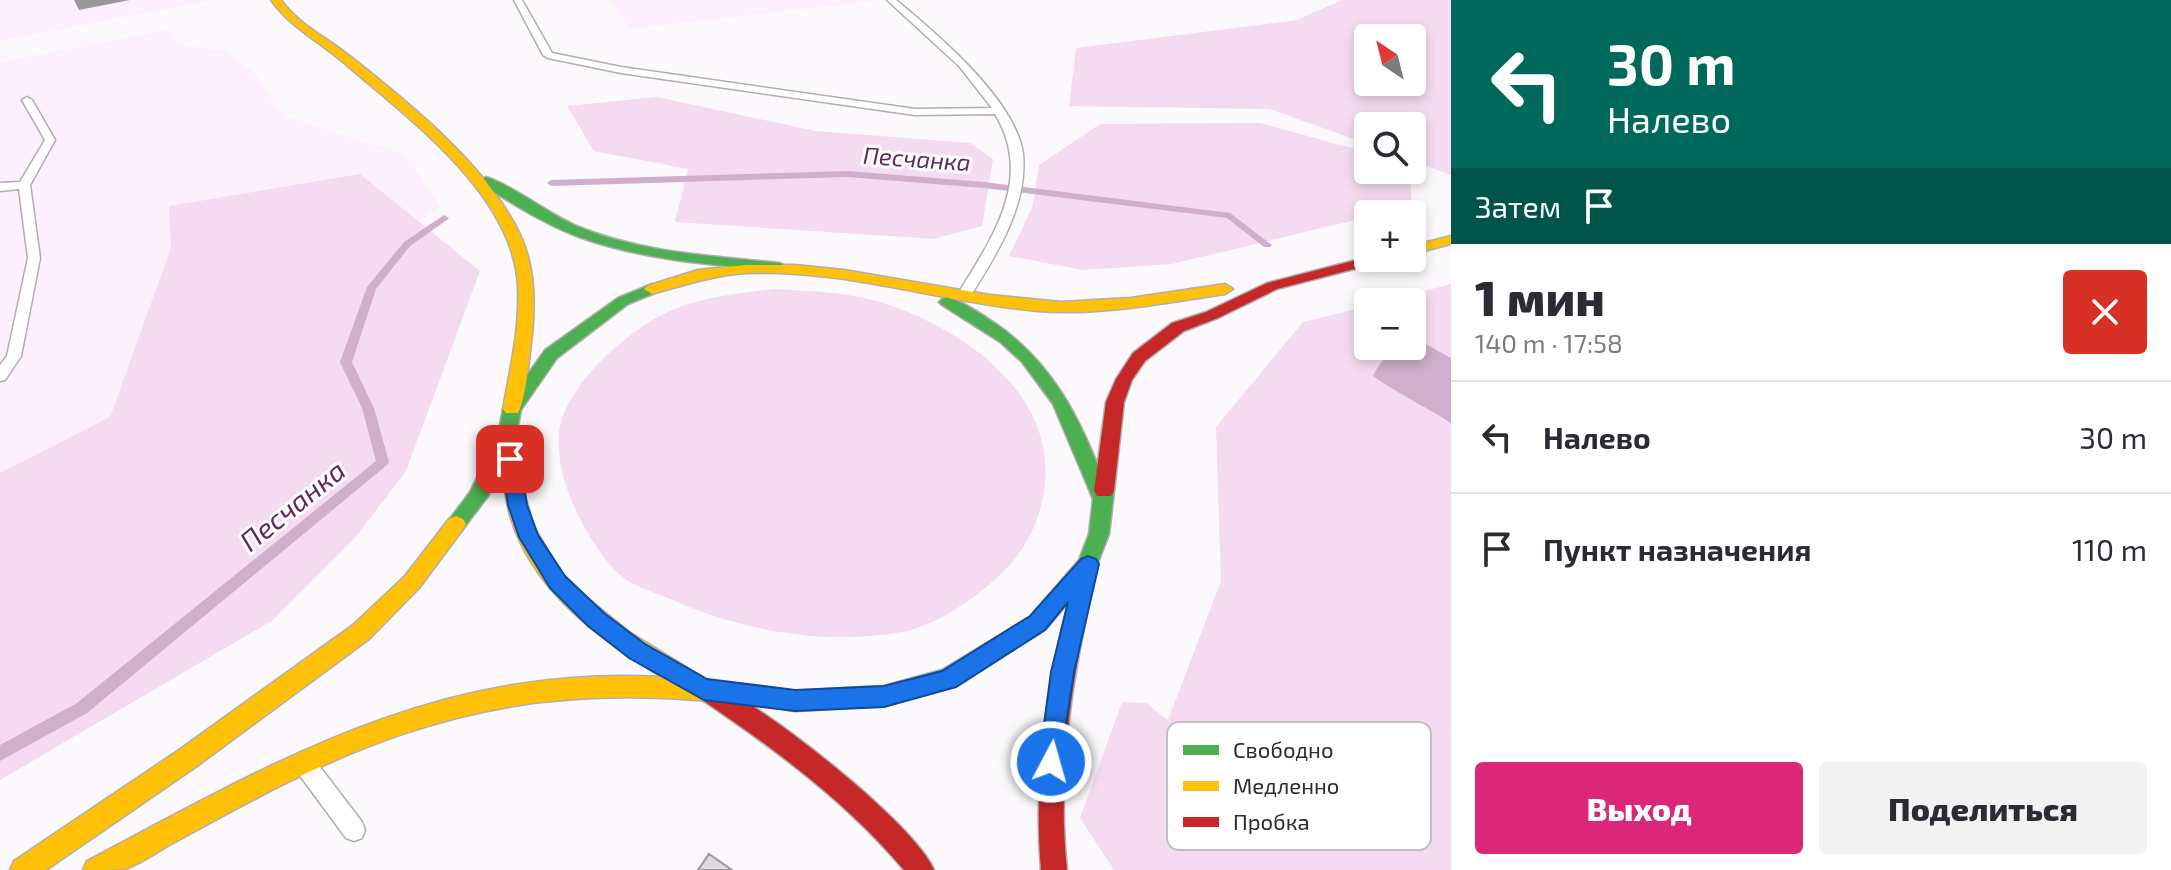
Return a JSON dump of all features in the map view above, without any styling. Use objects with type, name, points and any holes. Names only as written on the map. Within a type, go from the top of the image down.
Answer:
[{"type":"main road","points":[[23,870],[188,758],[361,632],[412,582],[450,535],[478,496],[507,436],[525,290],[520,251],[502,215],[464,168],[336,50],[293,23],[276,0]]},
{"type":"main road","points":[[323,16],[336,50]]},
{"type":"main road","points":[[464,168],[552,221],[587,236],[653,253],[798,268],[916,289],[966,292],[1003,301],[1073,307],[1162,299],[1203,290],[1272,286]]},
{"type":"main road","points":[[1426,246],[1451,240]]},
{"type":"main road","points":[[1054,870],[1049,842],[1048,784],[1062,672],[1088,564],[1099,534],[1115,402],[1124,379],[1139,357],[1178,327],[1212,315],[1272,286],[1354,264]]},
{"type":"main road","points":[[512,409],[551,354],[593,319],[623,301],[669,282],[703,274],[798,268]]},
{"type":"main road","points":[[916,289],[967,311],[1006,337],[1038,365],[1057,390],[1071,417],[1103,508]]},
{"type":"main road","points":[[507,436],[518,505],[529,537],[558,582],[596,619],[637,651],[770,731],[820,768],[872,811],[921,870]]},
{"type":"main road","points":[[96,870],[303,762],[415,717],[469,702],[577,687],[704,689],[795,701],[884,696],[948,679],[1038,623],[1088,564]]},
{"type":"lane","points":[[518,0],[548,55],[621,70],[915,112],[998,111]]},
{"type":"lane","points":[[891,0],[947,45],[998,111],[1016,146],[1016,169],[1005,224],[966,292]]},
{"type":"lane","points":[[0,376],[14,356],[34,258],[24,185],[50,140],[27,100]]},
{"type":"lane","points":[[0,187],[24,185]]},
{"type":"lane","points":[[303,762],[354,830]]},
{"type":"shaded area","points":[[0,0],[207,0],[208,1],[0,41]]},
{"type":"shaded area","points":[[611,0],[880,0],[630,29]]},
{"type":"shaded area","points":[[1342,0],[1451,0],[1451,175],[1426,166],[1426,112],[1354,112],[1354,139],[1269,109],[1069,106],[1076,48],[1297,20]]},
{"type":"shaded area","points":[[167,30],[178,45],[228,51],[256,75],[282,115],[406,155],[440,207],[341,277],[0,710],[0,62]]},
{"type":"shaded area","points":[[657,97],[816,131],[970,143],[993,159],[982,226],[934,239],[675,222],[688,169],[594,151],[567,106]]},
{"type":"shaded area","points":[[1260,123],[1354,149],[1354,184],[1410,184],[1412,200],[1354,200],[1354,220],[1172,264],[1083,270],[1009,256],[1032,208],[1039,165],[1100,124]]},
{"type":"shaded area","points":[[360,174],[480,271],[406,471],[354,539],[273,620],[0,780],[0,473],[110,417],[171,248],[169,206]]},
{"type":"shaded area","points":[[1451,284],[1451,870],[1114,870],[1080,818],[1122,702],[1146,703],[1168,720],[1221,581],[1216,427],[1303,322],[1354,309],[1354,360],[1426,360],[1426,291]]},
{"type":"shaded area","points":[[775,289],[828,292],[880,302],[941,328],[996,367],[1018,392],[1034,419],[1044,450],[1045,484],[1031,534],[999,576],[941,618],[902,632],[841,637],[780,632],[720,618],[640,587],[618,573],[580,520],[563,475],[559,434],[563,415],[587,377],[622,342],[677,308],[726,296]]},
{"type":"shaded area","points":[[1426,344],[1451,358],[1451,423],[1373,376],[1384,360],[1426,360]]},
{"type":"building","points":[[709,854],[732,870],[698,870]]},
{"type":"waterway","name":"Песчанка","points":[[551,183],[848,174],[984,185],[1230,216],[1267,245]]},
{"type":"waterway","name":"Песчанка","points":[[0,753],[82,708],[383,462],[368,408],[346,362],[371,289],[407,244],[444,218]]},
{"type":"traffic: fast","points":[[486,181],[558,223],[608,242],[681,256],[780,267]]},
{"type":"traffic: fast","points":[[456,524],[478,496],[507,436],[512,409],[551,354],[623,301],[652,289]]},
{"type":"traffic: fast","points":[[947,302],[1006,338],[1046,380],[1075,430],[1099,494]]},
{"type":"traffic: fast","points":[[756,696],[795,701],[884,696],[948,679],[1038,623],[1088,564],[1099,534],[1104,491]]},
{"type":"traffic: slow","points":[[276,0],[301,27],[350,62],[427,129],[454,155],[499,210],[515,239],[526,286],[523,339],[512,409]]},
{"type":"traffic: slow","points":[[1426,246],[1451,240]]},
{"type":"traffic: slow","points":[[652,289],[698,275],[746,269],[844,275],[1037,306],[1084,307],[1131,303],[1225,289]]},
{"type":"traffic: slow","points":[[507,436],[520,516],[537,554],[554,579],[597,621],[698,686]]},
{"type":"traffic: slow","points":[[23,870],[188,758],[361,632],[412,582],[456,524]]},
{"type":"traffic: slow","points":[[96,870],[231,798],[322,754],[369,734],[466,703],[537,690],[611,686],[684,688],[756,696]]},
{"type":"traffic: jam","points":[[1104,491],[1115,402],[1124,379],[1139,357],[1178,327],[1212,315],[1272,286],[1354,265]]},
{"type":"traffic: jam","points":[[1054,870],[1050,792],[1056,716],[1088,564]]},
{"type":"traffic: jam","points":[[706,690],[821,771],[873,818],[921,870]]},
{"type":"route","points":[[510,459],[518,505],[529,537],[558,582],[596,619],[637,651],[704,689],[795,701],[884,696],[948,679],[1038,623],[1088,564],[1062,672],[1051,762]]}]
